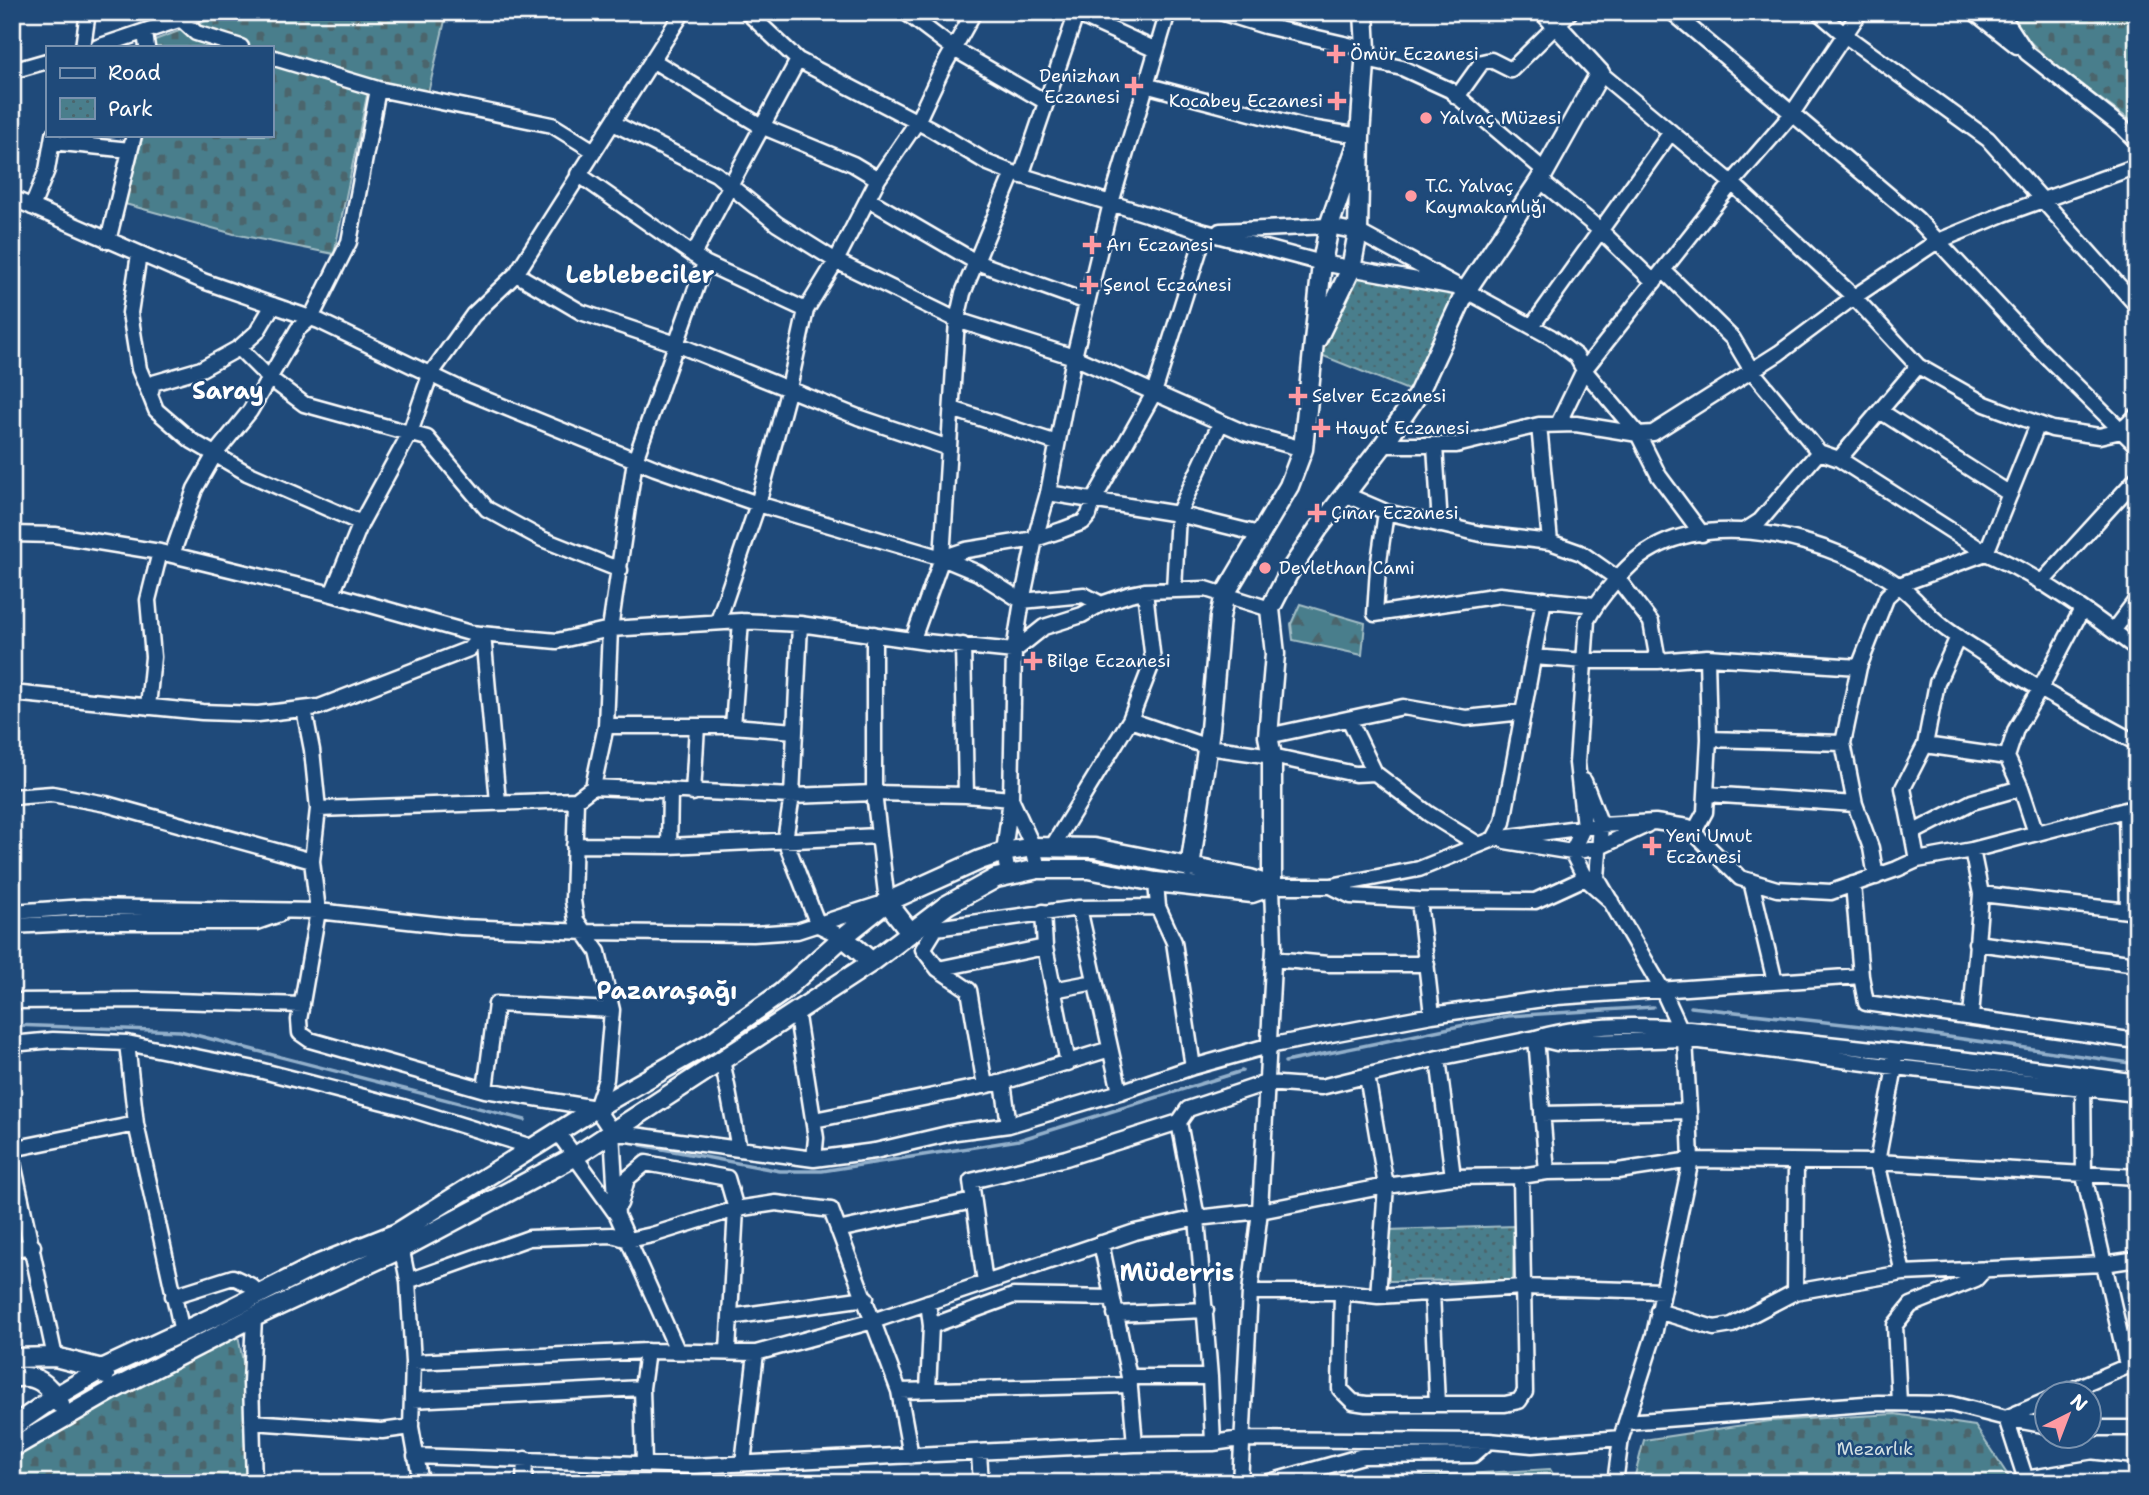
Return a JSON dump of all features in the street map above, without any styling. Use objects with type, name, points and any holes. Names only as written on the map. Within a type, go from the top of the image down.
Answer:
[{"type":"main road","points":[[1311,351],[1351,269],[1358,232],[1360,136],[1366,54],[1364,12]]},
{"type":"main road","points":[[1272,886],[1272,756],[1268,736],[1275,654],[1270,610],[1288,574],[1418,394],[1467,289],[1543,176],[1600,73],[1550,18]]},
{"type":"main road","points":[[1190,868],[1208,747],[1220,617],[1225,594],[1289,486],[1303,449],[1322,263],[1329,226],[1360,136]]},
{"type":"main road","points":[[12,1427],[102,1369],[319,1264],[400,1241],[596,1108],[710,1043],[781,993],[843,937],[887,902],[980,860],[1033,847],[1094,848],[1250,879],[1272,886]]},
{"type":"main road","points":[[12,1448],[114,1388],[400,1241],[574,1157],[872,962],[947,905],[996,878],[1038,869],[1088,869],[1156,882],[1252,893],[1272,886]]},
{"type":"main road","points":[[887,902],[911,933]]},
{"type":"main road","points":[[843,937],[872,962]]},
{"type":"main road","points":[[12,1358],[55,1357],[102,1369],[114,1388]]},
{"type":"main road","points":[[12,1378],[24,1376],[48,1386],[67,1416]]},
{"type":"street","points":[[83,46],[88,12]]},
{"type":"street","points":[[105,46],[146,40],[202,12]]},
{"type":"street","points":[[332,594],[361,523],[410,433],[430,375],[473,315],[516,274],[683,12]]},
{"type":"street","points":[[747,12],[798,60],[917,122],[988,163],[1017,175],[1205,232],[1322,263],[1467,289]]},
{"type":"street","points":[[905,12],[954,49],[1046,102]]},
{"type":"street","points":[[718,621],[758,504],[789,388],[806,310],[836,261],[878,179],[917,122],[974,12]]},
{"type":"street","points":[[1008,875],[1004,852],[1011,799],[1014,650],[1022,601],[1048,493],[1074,357],[1111,203],[1168,12]]},
{"type":"street","points":[[1220,12],[1366,54],[1450,90],[1654,282]]},
{"type":"street","points":[[1457,97],[1482,62],[1490,60],[1511,70],[1550,18],[1570,12]]},
{"type":"street","points":[[1672,12],[1917,219],[1936,242],[2137,446]]},
{"type":"street","points":[[1818,12],[1846,36],[1988,139],[2137,306]]},
{"type":"street","points":[[1558,424],[1584,370],[1732,183],[1791,115],[1860,12]]},
{"type":"street","points":[[1974,12],[2123,128],[2137,142]]},
{"type":"street","points":[[2000,12],[2027,53]]},
{"type":"street","points":[[913,639],[942,558],[957,320],[962,293],[1017,175],[1046,102],[1075,13],[1156,50]]},
{"type":"street","points":[[182,20],[196,33],[238,46]]},
{"type":"street","points":[[273,58],[378,89],[552,125],[594,151]]},
{"type":"street","points":[[652,60],[761,126],[853,164],[878,179]]},
{"type":"street","points":[[693,254],[798,60]]},
{"type":"street","points":[[12,71],[46,61]]},
{"type":"street","points":[[1600,73],[1732,183],[1854,297],[1918,366],[1985,404],[2052,429],[2099,436],[2122,431],[2137,415]]},
{"type":"street","points":[[1145,85],[1304,127],[1360,136]]},
{"type":"street","points":[[148,706],[153,657],[148,600],[195,489],[215,454],[250,411],[298,329],[311,318],[349,242],[378,89]]},
{"type":"street","points":[[614,123],[716,174],[777,224],[836,261],[957,320],[1074,357],[1245,433],[1303,449]]},
{"type":"street","points":[[1532,327],[1671,132]]},
{"type":"street","points":[[108,241],[134,136]]},
{"type":"street","points":[[32,207],[47,170],[52,138],[130,150]]},
{"type":"street","points":[[1383,445],[1435,446],[1473,443],[1539,425],[1558,424],[1576,424],[1637,434],[1653,433],[1752,371],[1936,242],[2041,200],[2137,166]]},
{"type":"street","points":[[578,174],[705,264],[806,310]]},
{"type":"street","points":[[12,198],[203,281],[311,318],[465,391],[635,460],[758,504],[942,558],[978,573],[1022,601],[1084,595],[1101,604]]},
{"type":"street","points":[[868,199],[976,262],[1087,302]]},
{"type":"street","points":[[1205,232],[1329,226],[1358,232],[1551,337],[1576,356],[1584,370],[1637,434],[1658,476],[1702,534]]},
{"type":"street","points":[[942,558],[966,550],[1035,539],[1083,522],[1089,515],[1093,501],[1154,393],[1205,232]]},
{"type":"street","points":[[139,254],[130,313],[139,369],[156,410],[192,441],[247,473],[361,523]]},
{"type":"street","points":[[318,809],[576,800],[593,787],[606,726],[610,629],[635,460],[705,264]]},
{"type":"street","points":[[1664,271],[1733,339],[1752,371],[1819,452],[1839,459],[1986,553],[2041,583],[2137,649]]},
{"type":"street","points":[[516,274],[581,312],[676,344],[858,416],[949,448]]},
{"type":"street","points":[[150,395],[153,383],[201,369],[239,348],[257,332],[273,305]]},
{"type":"street","points":[[239,348],[268,377],[304,404],[427,438],[487,509],[542,539],[620,570]]},
{"type":"street","points":[[1839,459],[1918,366]]},
{"type":"street","points":[[952,409],[1057,443]]},
{"type":"street","points":[[1880,411],[2010,494]]},
{"type":"street","points":[[1174,590],[1178,514],[1221,422]]},
{"type":"street","points":[[1876,877],[1871,848],[1855,804],[1843,743],[1859,667],[1887,596],[1899,585],[1986,553],[2038,424]]},
{"type":"street","points":[[1539,425],[1550,542]]},
{"type":"street","points":[[1435,446],[1440,525]]},
{"type":"street","points":[[1746,530],[1760,521],[1819,452]]},
{"type":"street","points":[[2041,583],[2137,478]]},
{"type":"street","points":[[1048,493],[1178,514],[1259,534]]},
{"type":"street","points":[[1344,494],[1386,512],[1481,534],[1550,542],[1581,553],[1618,579],[1651,622],[1658,661]]},
{"type":"street","points":[[1386,512],[1375,614],[1500,594],[1595,605]]},
{"type":"street","points":[[1572,852],[1584,827],[1577,763],[1587,620],[1595,605],[1646,552],[1685,536],[1746,530],[1809,542],[1853,561],[1899,585],[1942,626],[2039,691],[2137,743]]},
{"type":"street","points":[[12,534],[55,535],[166,553],[332,594],[470,633],[557,641],[610,629],[741,621],[800,624],[1014,650],[1044,627],[1082,615],[1101,604],[1145,591],[1206,589],[1270,610]]},
{"type":"street","points":[[1052,846],[1129,720],[1153,661],[1145,591]]},
{"type":"street","points":[[1494,839],[1503,822],[1545,599]]},
{"type":"street","points":[[2113,631],[2137,599]]},
{"type":"street","points":[[2036,833],[2007,757],[2016,729],[2082,609]]},
{"type":"street","points":[[733,726],[741,621]]},
{"type":"street","points":[[800,624],[792,796],[785,840],[818,925],[843,937]]},
{"type":"street","points":[[12,693],[202,712],[258,714],[319,708],[469,649],[483,634]]},
{"type":"street","points":[[483,634],[498,803]]},
{"type":"street","points":[[12,912],[84,907],[318,911],[461,927],[587,932],[753,934],[797,931],[818,925],[887,902],[874,793],[874,634]]},
{"type":"street","points":[[1917,860],[1903,788],[1925,745],[1937,683],[1958,637]]},
{"type":"street","points":[[963,645],[965,795]]},
{"type":"street","points":[[1534,657],[1585,662],[1707,657],[1859,667]]},
{"type":"street","points":[[1694,832],[1705,812],[1707,794],[1707,657]]},
{"type":"street","points":[[1268,736],[1404,707],[1466,718],[1523,712]]},
{"type":"street","points":[[304,709],[312,750],[318,809],[312,861],[318,911],[299,1020],[300,1033],[310,1040],[485,1090],[596,1108],[612,1132],[617,1215]]},
{"type":"street","points":[[1349,719],[1375,773],[1429,814],[1479,845]]},
{"type":"street","points":[[1129,720],[1208,747],[1272,756],[1355,774],[1375,773]]},
{"type":"street","points":[[606,726],[733,726],[795,731]]},
{"type":"street","points":[[693,793],[697,726]]},
{"type":"street","points":[[1709,739],[1843,743]]},
{"type":"street","points":[[1925,745],[2007,757]]},
{"type":"street","points":[[1577,763],[1601,825],[1600,847],[1591,878]]},
{"type":"street","points":[[593,787],[792,796],[874,793],[1011,799]]},
{"type":"street","points":[[1912,833],[1972,802],[2021,788]]},
{"type":"street","points":[[669,846],[670,792]]},
{"type":"street","points":[[12,797],[52,794],[106,804],[312,861]]},
{"type":"street","points":[[1707,794],[1855,804]]},
{"type":"street","points":[[1011,799],[1033,847],[1038,869]]},
{"type":"street","points":[[576,800],[573,901],[576,920],[598,951],[612,1010],[606,1079],[596,1108]]},
{"type":"street","points":[[1240,1483],[1250,1292],[1260,1211],[1273,959],[1272,886],[1331,886],[1419,869],[1494,839],[1601,825],[1655,822],[1688,827],[1740,878],[1777,889],[1831,892],[1917,860],[1972,850],[2131,809],[2132,911],[1981,894]]},
{"type":"street","points":[[1494,839],[1572,852],[1600,847],[1655,822]]},
{"type":"street","points":[[574,845],[669,846],[878,836]]},
{"type":"street","points":[[1971,1017],[1981,894],[1972,850]]},
{"type":"street","points":[[1572,852],[1611,901],[1663,991],[1683,1034],[1689,1111],[1690,1160],[1654,1335],[1621,1438],[1615,1483]]},
{"type":"street","points":[[1331,886],[1352,897],[1535,901],[1591,878]]},
{"type":"street","points":[[1751,881],[1775,982]]},
{"type":"street","points":[[1156,882],[1158,906],[1174,942],[1193,1067]]},
{"type":"street","points":[[1853,884],[1866,1003],[2137,1041]]},
{"type":"street","points":[[1419,900],[1432,1015]]},
{"type":"street","points":[[985,1086],[969,990],[938,969],[923,949],[936,928],[1079,908],[1158,906]]},
{"type":"street","points":[[1079,908],[1120,1092]]},
{"type":"street","points":[[12,926],[93,922],[257,922],[288,911]]},
{"type":"street","points":[[1043,912],[1045,947],[1068,1063]]},
{"type":"street","points":[[1976,943],[2137,964]]},
{"type":"street","points":[[938,969],[1045,947]]},
{"type":"street","points":[[1273,959],[1328,964],[1427,964]]},
{"type":"street","points":[[612,1132],[814,1158],[876,1151],[956,1132],[1009,1125],[1268,1046],[1432,1015],[1557,997],[1861,976]]},
{"type":"street","points":[[1053,990],[1095,982]]},
{"type":"street","points":[[12,1001],[144,1000],[302,1004]]},
{"type":"street","points":[[485,1090],[496,1004],[612,1010]]},
{"type":"street","points":[[796,1010],[814,1120],[814,1158]]},
{"type":"street","points":[[985,1283],[971,1181],[1066,1158],[1179,1122],[1188,1109],[1266,1083],[1321,1087],[1561,1031],[1616,1026],[1895,1067],[2137,1083]]},
{"type":"street","points":[[1683,1034],[1894,1051],[2083,1081],[2137,1094]]},
{"type":"street","points":[[1536,1038],[1547,1172]]},
{"type":"street","points":[[12,1044],[53,1040],[127,1043],[295,1079],[403,1107],[535,1148]]},
{"type":"street","points":[[127,1043],[136,1124],[182,1332]]},
{"type":"street","points":[[814,1120],[1003,1082],[1110,1049]]},
{"type":"street","points":[[1894,1051],[1895,1067],[1877,1162],[1903,1273]]},
{"type":"street","points":[[1438,1058],[1453,1177]]},
{"type":"street","points":[[722,1059],[739,1149]]},
{"type":"street","points":[[1367,1076],[1387,1186],[1378,1296]]},
{"type":"street","points":[[2083,1081],[2084,1176],[2104,1264],[2132,1364],[2095,1380]]},
{"type":"street","points":[[1003,1082],[1009,1125]]},
{"type":"street","points":[[1542,1114],[1689,1111]]},
{"type":"street","points":[[1179,1122],[1197,1218],[1206,1310],[1213,1443]]},
{"type":"street","points":[[12,1149],[136,1124]]},
{"type":"street","points":[[558,1133],[617,1215],[677,1350]]},
{"type":"street","points":[[12,1158],[55,1357]]},
{"type":"street","points":[[414,1362],[677,1350],[756,1353],[873,1321],[1101,1243],[1197,1218],[1260,1211],[1387,1186],[1453,1177],[1618,1171],[1690,1160],[1877,1162],[2137,1177]]},
{"type":"street","points":[[1795,1292],[1796,1162]]},
{"type":"street","points":[[617,1215],[627,1179],[646,1163],[727,1178],[736,1209],[728,1351]]},
{"type":"street","points":[[1342,1292],[1340,1389],[1353,1402],[1505,1404],[1519,1401],[1525,1392],[1521,1176]]},
{"type":"street","points":[[838,1230],[973,1201]]},
{"type":"street","points":[[408,1281],[529,1238],[612,1235],[629,1240],[652,1236],[736,1209],[776,1203],[831,1210],[899,1391],[911,1455]]},
{"type":"street","points":[[400,1241],[408,1281],[414,1362],[411,1427],[421,1483]]},
{"type":"street","points":[[1101,1243],[1129,1381],[1135,1444]]},
{"type":"street","points":[[12,1249],[33,1246]]},
{"type":"street","points":[[1658,1311],[1714,1328],[1732,1325],[1795,1292],[1903,1273],[2104,1264],[2137,1259]]},
{"type":"street","points":[[1899,1404],[1895,1325],[1911,1305],[1976,1279],[1985,1269]]},
{"type":"street","points":[[1009,1274],[1013,1296]]},
{"type":"street","points":[[173,1296],[233,1277],[250,1285],[260,1294]]},
{"type":"street","points":[[1250,1292],[1342,1292],[1378,1296],[1522,1287],[1663,1292]]},
{"type":"street","points":[[1432,1292],[1437,1404]]},
{"type":"street","points":[[932,1326],[1013,1296],[1112,1298]]},
{"type":"street","points":[[730,1317],[866,1298]]},
{"type":"street","points":[[928,1302],[932,1326],[928,1390]]},
{"type":"street","points":[[1115,1314],[1206,1310]]},
{"type":"street","points":[[254,1317],[254,1483]]},
{"type":"street","points":[[645,1464],[642,1388],[647,1351]]},
{"type":"street","points":[[743,1463],[756,1353]]},
{"type":"street","points":[[899,1391],[1210,1377]]},
{"type":"street","points":[[412,1400],[642,1388]]},
{"type":"street","points":[[1626,1422],[1878,1403],[1951,1404],[2034,1423]]},
{"type":"street","points":[[2007,1418],[2034,1406]]},
{"type":"street","points":[[2007,1418],[2026,1481],[2084,1469],[2137,1473]]},
{"type":"street","points":[[252,1422],[382,1431],[411,1427]]},
{"type":"street","points":[[2104,1428],[2137,1428]]},
{"type":"street","points":[[415,1456],[693,1466],[1135,1444],[1213,1443],[1241,1439],[1489,1441],[1532,1446],[1621,1438]]},
{"type":"street","points":[[1266,1483],[1363,1456],[1473,1455],[1489,1441]]},
{"type":"street","points":[[979,1453],[981,1483]]},
{"type":"street","points":[[524,1483],[525,1459]]},
{"type":"green space","points":[[230,12],[447,12],[428,93],[370,81],[334,254],[234,234],[125,204],[143,136],[273,136],[273,46],[153,46],[152,41]]},
{"type":"green space","points":[[2008,12],[2137,12],[2137,125],[2048,58],[2031,43]]},
{"type":"green space","points":[[1351,269],[1467,289],[1418,394],[1311,351]]},
{"type":"green space","points":[[1300,604],[1365,623],[1362,655],[1293,640],[1291,624]]},
{"type":"green space","points":[[1514,1226],[1513,1280],[1389,1281],[1387,1230]]},
{"type":"green space","points":[[238,1335],[246,1378],[250,1483],[12,1483],[12,1458],[74,1421]]},
{"type":"green space","name":"Mezarlık","points":[[1895,1414],[1975,1426],[2013,1483],[1633,1483],[1644,1440],[1770,1421]]},
{"type":"green space","points":[[1550,1469],[1558,1483],[1369,1483],[1378,1479]]},
{"type":"waterway","points":[[1285,1062],[1508,1016],[1653,1007]]},
{"type":"waterway","points":[[1691,1007],[1914,1032],[2137,1064]]},
{"type":"waterway","points":[[12,1025],[180,1031],[525,1120]]},
{"type":"waterway","points":[[641,1145],[780,1171],[822,1171],[1019,1140],[1242,1071]]},
{"type":"place","name":"Ömür Eczanesi","points":[[1336,54]]},
{"type":"place","name":"Denizhan Eczanesi","points":[[1134,86]]},
{"type":"place","name":"Kocabey Eczanesi","points":[[1337,101]]},
{"type":"place","name":"Yalvaç Müzesi","points":[[1426,118]]},
{"type":"place","name":"T.C. Yalvaç Kaymakamlığı","points":[[1411,196]]},
{"type":"place","name":"Arı Eczanesi","points":[[1092,245]]},
{"type":"place","name":"Şenol Eczanesi","points":[[1089,285]]},
{"type":"place","name":"Selver Eczanesi","points":[[1298,396]]},
{"type":"place","name":"Hayat Eczanesi","points":[[1321,428]]},
{"type":"place","name":"Çınar Eczanesi","points":[[1317,513]]},
{"type":"place","name":"Devlethan Cami","points":[[1265,568]]},
{"type":"place","name":"Bilge Eczanesi","points":[[1033,661]]},
{"type":"place","name":"Yeni Umut Eczanesi","points":[[1652,846]]},
{"type":"district","name":"Leblebeciler","points":[[640,275]]},
{"type":"district","name":"Saray","points":[[228,391]]},
{"type":"district","name":"Pazaraşağı","points":[[667,991]]},
{"type":"district","name":"Müderris","points":[[1177,1273]]}]
